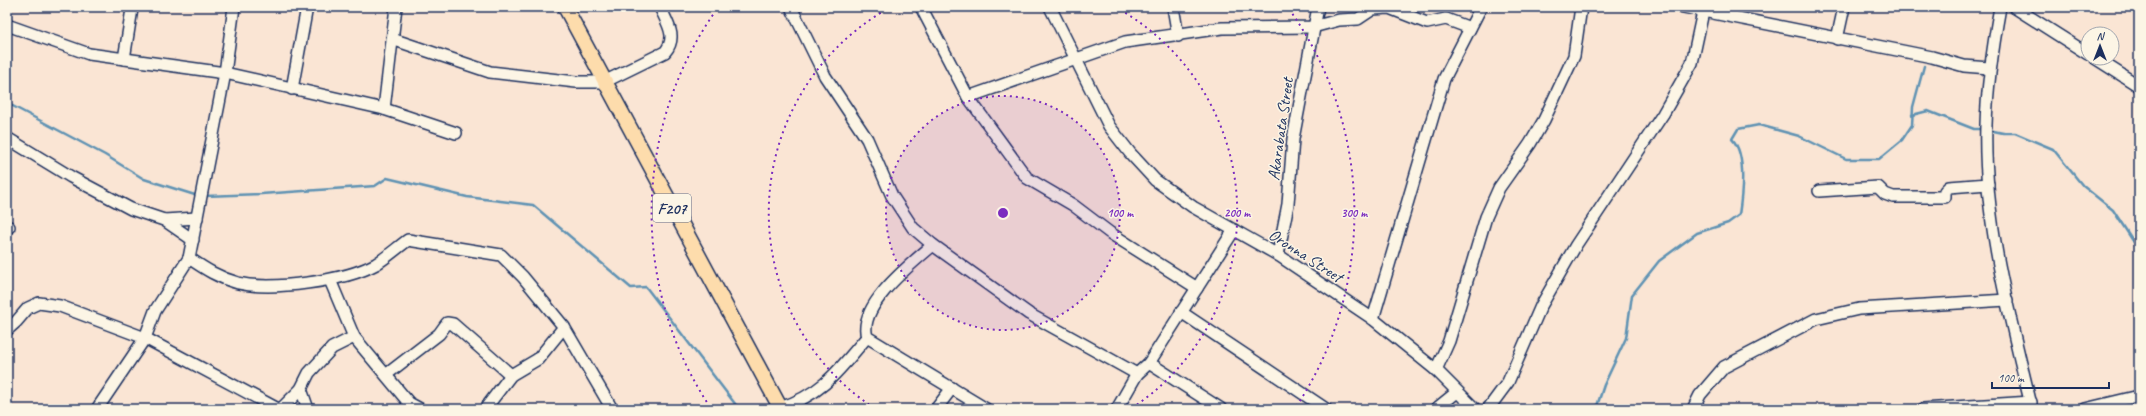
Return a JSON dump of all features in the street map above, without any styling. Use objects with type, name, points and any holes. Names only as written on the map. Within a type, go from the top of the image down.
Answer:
[{"type":"main road","name":"F207","points":[[565,7],[780,408]]},
{"type":"street","points":[[96,409],[145,338],[155,311],[189,258],[197,215],[206,179],[225,73],[234,7]]},
{"type":"street","points":[[292,88],[307,7]]},
{"type":"street","points":[[384,109],[396,7]]},
{"type":"street","points":[[392,39],[490,72],[576,82],[604,82],[665,52],[670,46],[672,34],[660,7]]},
{"type":"street","points":[[791,7],[826,76],[867,139],[892,196],[913,228],[933,245],[1029,314],[1137,374]]},
{"type":"street","points":[[921,7],[968,97],[1027,178],[1073,205],[1110,233],[1197,288]]},
{"type":"street","name":"Oronna Street","points":[[1050,7],[1109,126],[1130,153],[1155,180],[1193,207],[1278,255],[1373,319],[1436,370],[1475,409]]},
{"type":"street","points":[[1172,7],[1178,36]]},
{"type":"street","name":"Akarabata Street","points":[[1278,255],[1288,204],[1293,139],[1318,7]]},
{"type":"street","points":[[1373,319],[1444,79],[1481,7]]},
{"type":"street","points":[[1436,370],[1449,341],[1486,217],[1499,188],[1530,144],[1544,120],[1574,56],[1582,7]]},
{"type":"street","points":[[1683,7],[1703,9],[1837,39],[1932,57],[1964,66],[1989,68]]},
{"type":"street","points":[[1837,39],[1844,7]]},
{"type":"street","points":[[1923,409],[2032,406],[1996,244],[1988,184],[1986,143],[1989,68],[2000,7]]},
{"type":"street","points":[[2014,7],[2080,49]]},
{"type":"street","points":[[968,97],[1075,58],[1125,42],[1178,36],[1222,28],[1313,27],[1325,23],[1358,19],[1373,9],[1389,8],[1427,23],[1446,19],[1470,28]]},
{"type":"street","points":[[124,59],[132,9]]},
{"type":"street","points":[[1488,409],[1508,382],[1542,306],[1576,245],[1663,114],[1692,63],[1703,9]]},
{"type":"street","points":[[7,25],[89,54],[225,73],[384,109],[456,133]]},
{"type":"street","points":[[2108,66],[2139,86]]},
{"type":"street","points":[[7,138],[71,177],[131,209],[164,220],[193,240]]},
{"type":"street","points":[[1819,191],[1878,187],[1885,194],[1893,198],[1944,197],[1945,191],[1948,187],[1988,184]]},
{"type":"street","points":[[164,220],[197,215]]},
{"type":"street","points":[[1117,409],[1137,374],[1149,362],[1234,230]]},
{"type":"street","points":[[189,258],[215,275],[239,283],[267,285],[330,280],[375,264],[408,240],[501,255],[523,277],[564,327],[610,408]]},
{"type":"street","points":[[933,245],[887,286],[866,320],[864,329],[867,337],[986,409]]},
{"type":"street","points":[[330,280],[354,337],[387,374],[409,403],[420,409]]},
{"type":"street","points":[[1693,409],[1700,395],[1724,367],[1816,319],[1859,308],[2008,300]]},
{"type":"street","points":[[7,330],[28,308],[39,303],[60,306],[145,338],[279,409],[301,389],[309,373],[332,348],[354,337]]},
{"type":"street","points":[[1181,312],[1326,409]]},
{"type":"street","points":[[387,374],[439,334],[447,323],[453,324],[511,375]]},
{"type":"street","points":[[486,409],[511,375],[538,359],[564,327]]},
{"type":"street","points":[[780,408],[796,403],[825,386],[867,337]]},
{"type":"street","points":[[1149,362],[1221,409]]},
{"type":"street","points":[[936,409],[952,388]]},
{"type":"street","points":[[301,389],[308,409]]},
{"type":"street","points":[[1436,409],[1457,392]]},
{"type":"street","points":[[2085,409],[2139,396]]},
{"type":"waterway","points":[[1596,409],[1604,385],[1626,338],[1632,295],[1659,261],[1697,233],[1728,223],[1739,215],[1742,186],[1742,164],[1737,146],[1732,139],[1738,129],[1759,125],[1799,136],[1846,159],[1879,159],[1902,140],[1912,125],[1913,107],[1924,66]]},
{"type":"waterway","points":[[7,103],[105,155],[144,179],[198,196]]},
{"type":"waterway","points":[[1912,115],[1928,111],[1974,129],[1982,129]]},
{"type":"waterway","points":[[1989,130],[2003,133],[2015,133],[2053,149],[2083,186],[2113,210],[2139,250]]},
{"type":"waterway","points":[[205,196],[261,194],[375,186],[387,178],[467,197],[533,205],[631,288],[646,287],[739,409]]}]
